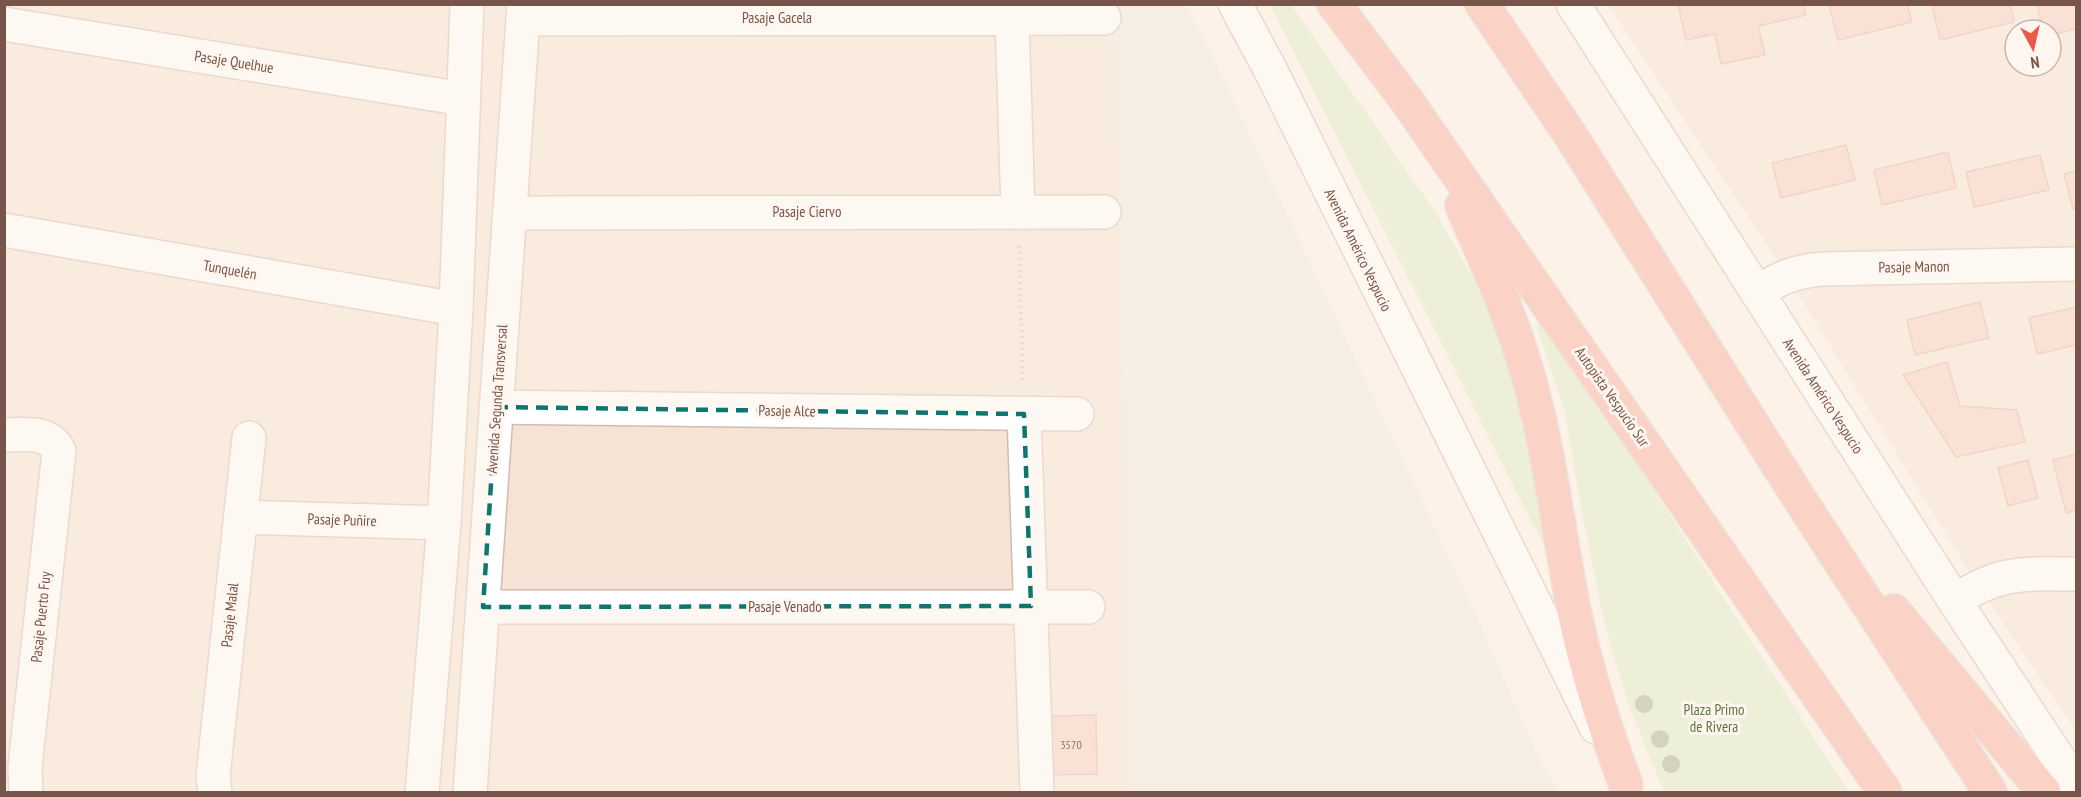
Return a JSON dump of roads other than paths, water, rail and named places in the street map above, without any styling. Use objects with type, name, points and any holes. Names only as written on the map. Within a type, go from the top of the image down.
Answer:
[{"type":"highway","name":"Autopista Vespucio Sur","points":[[1334,4],[1407,101],[1885,792]]},
{"type":"highway","points":[[1482,4],[1571,135],[1797,495],[1990,792]]},
{"type":"highway","points":[[1407,101],[1462,206],[1486,260],[1523,359],[1544,440],[1578,628],[1596,697],[1626,785]]},
{"type":"highway","points":[[1797,495],[2044,792]]},
{"type":"street","points":[[423,792],[444,523],[456,309],[466,4]]},
{"type":"street","name":"Avenida Américo Vespucio","points":[[1235,4],[1271,71],[1626,785]]},
{"type":"street","name":"Avenida Américo Vespucio","points":[[1573,4],[1954,600],[2076,785]]},
{"type":"street","name":"Pasaje Gacela","points":[[523,12],[1104,18]]},
{"type":"street","name":"Avenida Segunda Transversal","points":[[470,792],[523,12]]},
{"type":"street","points":[[1012,18],[1018,212]]},
{"type":"street","name":"Pasaje Quelhue","points":[[4,24],[463,99]]},
{"type":"street","name":"Pasaje Ciervo","points":[[510,213],[1104,212]]},
{"type":"street","name":"Tunquelén","points":[[4,230],[456,309]]},
{"type":"street","name":"Pasaje Manon","points":[[1757,292],[1781,277],[1802,271],[2076,264]]},
{"type":"street","name":"Pasaje Alce","points":[[496,407],[1077,414]]},
{"type":"street","points":[[1024,414],[1037,792]]},
{"type":"street","name":"Pasaje Puerto Fuy","points":[[4,435],[48,437],[55,442],[59,451],[25,767],[26,792]]},
{"type":"street","name":"Pasaje Malal","points":[[215,792],[213,776],[249,438]]},
{"type":"street","name":"Pasaje Puñire","points":[[241,517],[444,523]]},
{"type":"street","points":[[1954,600],[1995,580],[2007,577],[2076,574]]},
{"type":"street","name":"Pasaje Venado","points":[[483,607],[1088,606]]},
{"type":"park label","name":"Plaza Primo de Rivera","points":[[1714,718]]}]
